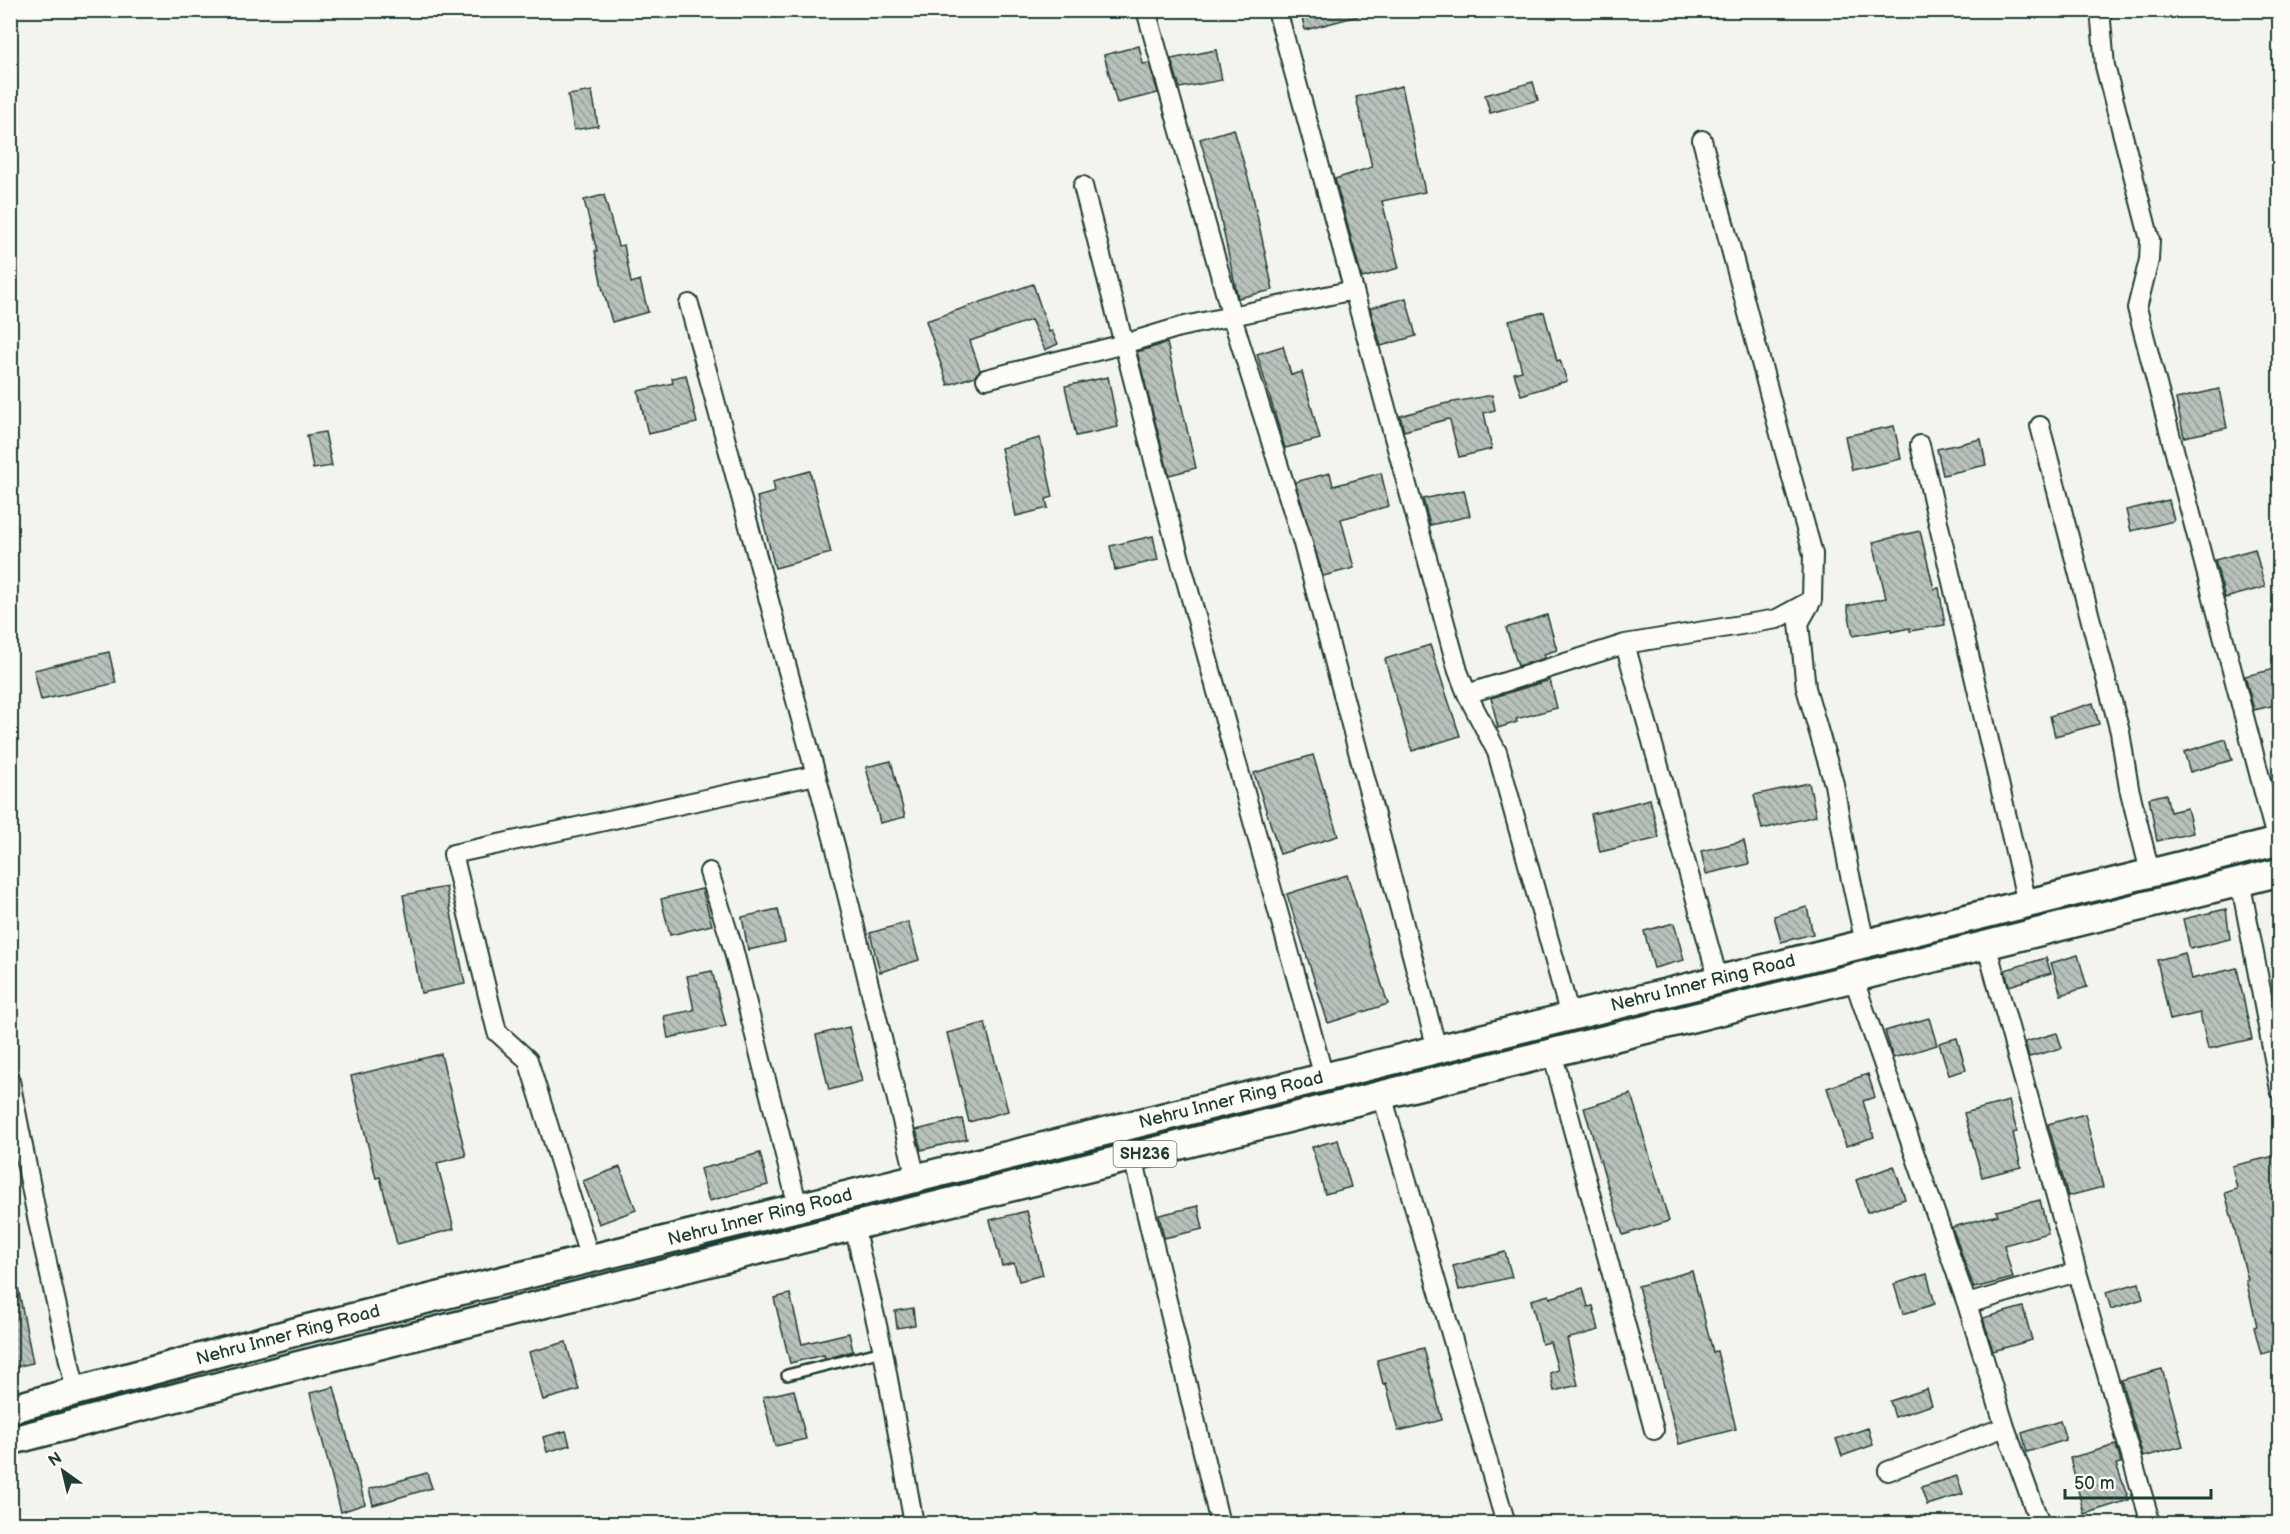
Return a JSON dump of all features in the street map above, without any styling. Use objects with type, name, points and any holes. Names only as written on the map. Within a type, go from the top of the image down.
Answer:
[{"type":"main road","name":"Nehru Inner Ring Road","points":[[10,1409],[306,1329],[2278,841]]},
{"type":"main road","name":"SH236","points":[[10,1440],[854,1226],[2280,872]]},
{"type":"street","points":[[1146,10],[1232,317],[1302,540],[1437,1049]]},
{"type":"street","points":[[1277,10],[1458,671],[1467,694],[1497,752],[1570,1016]]},
{"type":"street","points":[[2100,10],[2105,66],[2150,240],[2149,260],[2137,308],[2278,841]]},
{"type":"street","points":[[1702,140],[1814,554],[1812,600],[1799,623],[1806,688],[1834,784],[1848,866],[1865,943]]},
{"type":"street","points":[[1083,186],[1169,519],[1324,1077]]},
{"type":"street","points":[[986,379],[1124,344],[1180,327],[1354,290]]},
{"type":"street","points":[[689,303],[836,849],[916,1178]]},
{"type":"street","points":[[2040,426],[2120,732],[2129,788],[2150,872]]},
{"type":"street","points":[[1920,445],[2027,903]]},
{"type":"street","points":[[1467,694],[1626,644],[1777,619],[1812,600]]},
{"type":"street","points":[[1626,644],[1718,979]]},
{"type":"street","points":[[590,1259],[528,1060],[497,1032],[453,854],[816,775]]},
{"type":"street","points":[[709,872],[733,948],[798,1207]]},
{"type":"street","points":[[2241,880],[2280,1090]]},
{"type":"street","points":[[1986,944],[2151,1524]]},
{"type":"street","points":[[1853,977],[1967,1304],[2005,1427],[2040,1524]]},
{"type":"street","points":[[1552,1052],[1654,1430]]},
{"type":"street","points":[[10,1081],[38,1222],[76,1392]]},
{"type":"street","points":[[1382,1095],[1506,1524]]},
{"type":"street","points":[[1132,1157],[1220,1524]]},
{"type":"street","points":[[854,1226],[883,1351],[914,1524]]},
{"type":"street","points":[[1967,1304],[2078,1272]]},
{"type":"street","points":[[1888,1471],[2005,1427]]},
{"type":"lane","points":[[787,1375],[883,1351]]},
{"type":"building","points":[[1300,10],[1358,10],[1358,16],[1305,30]]},
{"type":"building","points":[[1139,46],[1143,64],[1149,63],[1158,93],[1117,103],[1104,55]]},
{"type":"building","points":[[1216,50],[1222,80],[1180,88],[1171,59]]},
{"type":"building","points":[[1533,82],[1538,100],[1490,113],[1485,95]]},
{"type":"building","points":[[1402,86],[1425,192],[1382,201],[1399,268],[1362,278],[1335,179],[1372,167],[1356,97]]},
{"type":"building","points":[[592,91],[598,126],[574,130],[568,95]]},
{"type":"building","points":[[1234,129],[1252,192],[1273,290],[1238,298],[1212,179],[1200,139]]},
{"type":"building","points":[[604,195],[618,246],[624,245],[631,283],[640,280],[648,312],[612,322],[602,287],[595,251],[597,251],[584,200]]},
{"type":"building","points":[[1033,284],[1049,332],[1052,331],[1058,344],[1045,350],[1031,320],[970,341],[980,370],[975,376],[948,385],[926,321]]},
{"type":"building","points":[[1406,298],[1416,336],[1381,346],[1370,308]]},
{"type":"building","points":[[1544,312],[1557,361],[1560,360],[1567,381],[1521,395],[1514,373],[1522,371],[1509,321]]},
{"type":"building","points":[[1167,343],[1196,468],[1169,475],[1137,352]]},
{"type":"building","points":[[1283,346],[1291,375],[1302,372],[1320,439],[1285,448],[1257,354]]},
{"type":"building","points":[[686,375],[697,423],[648,434],[638,391],[673,383],[672,378]]},
{"type":"building","points":[[1108,377],[1118,427],[1076,436],[1065,386]]},
{"type":"building","points":[[2219,389],[2227,428],[2184,437],[2176,399]]},
{"type":"building","points":[[1492,395],[1495,410],[1484,413],[1492,449],[1459,457],[1448,419],[1404,431],[1400,416],[1443,404]]},
{"type":"building","points":[[1894,426],[1901,459],[1852,470],[1845,436]]},
{"type":"building","points":[[325,432],[332,466],[313,469],[307,435]]},
{"type":"building","points":[[1040,438],[1053,497],[1046,499],[1048,508],[1016,516],[1001,448]]},
{"type":"building","points":[[1981,439],[1986,465],[1943,475],[1937,449]]},
{"type":"building","points":[[810,471],[831,553],[775,568],[757,497],[775,492],[773,481]]},
{"type":"building","points":[[1330,473],[1333,486],[1381,473],[1389,506],[1341,519],[1354,568],[1323,576],[1295,482]]},
{"type":"building","points":[[1464,490],[1470,516],[1430,525],[1423,499]]},
{"type":"building","points":[[2169,500],[2174,521],[2131,531],[2126,510]]},
{"type":"building","points":[[1920,531],[1934,589],[1939,588],[1945,625],[1910,631],[1910,628],[1891,632],[1891,629],[1853,636],[1847,606],[1886,598],[1873,542]]},
{"type":"building","points":[[1153,536],[1158,560],[1115,570],[1110,546]]},
{"type":"building","points":[[2255,549],[2265,587],[2225,598],[2215,560]]},
{"type":"building","points":[[1547,615],[1557,650],[1544,654],[1545,658],[1518,666],[1506,628]]},
{"type":"building","points":[[1430,645],[1460,736],[1412,751],[1385,659]]},
{"type":"building","points":[[109,652],[116,683],[41,700],[34,670]]},
{"type":"building","points":[[2280,668],[2280,704],[2254,710],[2245,676]]},
{"type":"building","points":[[1550,680],[1557,708],[1516,719],[1517,722],[1498,728],[1491,698]]},
{"type":"building","points":[[2093,703],[2099,724],[2055,736],[2050,716]]},
{"type":"building","points":[[2226,739],[2232,760],[2190,772],[2184,752]]},
{"type":"building","points":[[1313,755],[1338,836],[1280,854],[1254,773]]},
{"type":"building","points":[[891,761],[905,817],[880,823],[866,767]]},
{"type":"building","points":[[1809,783],[1816,816],[1762,829],[1754,795]]},
{"type":"building","points":[[2166,794],[2170,812],[2187,808],[2193,833],[2157,841],[2149,798]]},
{"type":"building","points":[[1650,799],[1659,838],[1600,852],[1591,814]]},
{"type":"building","points":[[1744,841],[1749,864],[1706,874],[1701,851]]},
{"type":"building","points":[[1347,875],[1388,1004],[1328,1023],[1287,894]]},
{"type":"building","points":[[446,887],[465,984],[421,993],[403,895]]},
{"type":"building","points":[[702,889],[712,925],[670,935],[661,899]]},
{"type":"building","points":[[1807,907],[1813,934],[1781,942],[1774,916]]},
{"type":"building","points":[[778,909],[785,942],[748,950],[742,917]]},
{"type":"building","points":[[2226,909],[2230,939],[2190,949],[2183,919]]},
{"type":"building","points":[[908,922],[919,960],[880,972],[870,933]]},
{"type":"building","points":[[1674,923],[1684,960],[1654,968],[1644,931]]},
{"type":"building","points":[[2185,953],[2191,979],[2237,968],[2252,1039],[2208,1049],[2200,1013],[2170,1020],[2157,960]]},
{"type":"building","points":[[2078,955],[2087,987],[2061,995],[2051,963]]},
{"type":"building","points":[[2046,958],[2051,973],[2009,986],[2005,970]]},
{"type":"building","points":[[712,971],[726,1026],[668,1038],[664,1016],[694,1010],[687,976]]},
{"type":"building","points":[[1929,1018],[1937,1045],[1893,1058],[1885,1031]]},
{"type":"building","points":[[985,1023],[1008,1111],[969,1122],[947,1033]]},
{"type":"building","points":[[849,1027],[862,1081],[829,1090],[816,1035]]},
{"type":"building","points":[[2057,1033],[2062,1048],[2029,1057],[2025,1042]]},
{"type":"building","points":[[1957,1038],[1966,1070],[1949,1075],[1939,1043]]},
{"type":"building","points":[[441,1054],[466,1156],[437,1163],[454,1229],[397,1244],[380,1177],[376,1178],[351,1076]]},
{"type":"building","points":[[1868,1074],[1875,1097],[1863,1101],[1874,1137],[1846,1146],[1827,1088]]},
{"type":"building","points":[[1631,1094],[1669,1221],[1623,1235],[1584,1108]]},
{"type":"building","points":[[2009,1101],[2017,1132],[2013,1133],[2021,1167],[1982,1177],[1964,1113]]},
{"type":"building","points":[[2085,1114],[2103,1187],[2068,1196],[2048,1124]]},
{"type":"building","points":[[962,1119],[967,1139],[921,1150],[916,1130]]},
{"type":"building","points":[[1338,1140],[1351,1187],[1325,1194],[1312,1147]]},
{"type":"building","points":[[760,1153],[768,1185],[709,1201],[700,1169]]},
{"type":"building","points":[[2275,1156],[2280,1176],[2280,1349],[2261,1354],[2254,1327],[2257,1326],[2246,1280],[2248,1280],[2225,1193],[2237,1189],[2232,1166]]},
{"type":"building","points":[[1894,1166],[1905,1199],[1867,1212],[1856,1180]]},
{"type":"building","points":[[620,1167],[636,1210],[599,1224],[583,1181]]},
{"type":"building","points":[[2040,1200],[2048,1233],[2004,1245],[2013,1278],[1974,1288],[1952,1227],[1998,1215],[1996,1211]]},
{"type":"building","points":[[1198,1206],[1203,1229],[1164,1238],[1159,1215]]},
{"type":"building","points":[[1027,1211],[1043,1275],[1019,1281],[1014,1263],[1002,1266],[990,1220]]},
{"type":"building","points":[[1505,1252],[1512,1277],[1459,1290],[1453,1266]]},
{"type":"building","points":[[1692,1271],[1713,1352],[1717,1351],[1736,1429],[1679,1444],[1638,1286]]},
{"type":"building","points":[[1927,1274],[1935,1304],[1903,1314],[1894,1284]]},
{"type":"building","points":[[2139,1283],[2143,1299],[2111,1309],[2106,1292]]},
{"type":"building","points":[[18,1287],[33,1363],[10,1368],[10,1288]]},
{"type":"building","points":[[1583,1288],[1588,1307],[1593,1306],[1599,1330],[1567,1339],[1578,1385],[1554,1391],[1550,1373],[1558,1370],[1550,1342],[1542,1344],[1531,1300],[1549,1295],[1550,1298]]},
{"type":"building","points":[[790,1294],[802,1344],[849,1333],[853,1351],[825,1359],[824,1355],[790,1363],[774,1298]]},
{"type":"building","points":[[2023,1307],[2032,1340],[1993,1351],[1983,1318]]},
{"type":"building","points":[[913,1308],[915,1325],[897,1328],[895,1311]]},
{"type":"building","points":[[566,1342],[579,1390],[543,1400],[529,1352]]},
{"type":"building","points":[[1424,1348],[1442,1420],[1398,1431],[1386,1383],[1383,1384],[1377,1360]]},
{"type":"building","points":[[2162,1369],[2183,1446],[2143,1457],[2121,1380]]},
{"type":"building","points":[[334,1387],[365,1504],[341,1512],[310,1393]]},
{"type":"building","points":[[1927,1389],[1932,1405],[1895,1417],[1890,1401]]},
{"type":"building","points":[[794,1390],[806,1439],[775,1446],[763,1397]]},
{"type":"building","points":[[2060,1421],[2066,1440],[2027,1452],[2022,1433]]},
{"type":"building","points":[[1868,1428],[1873,1445],[1842,1456],[1836,1439]]},
{"type":"building","points":[[566,1431],[570,1445],[547,1452],[543,1437]]},
{"type":"building","points":[[2116,1445],[2121,1463],[2116,1464],[2129,1500],[2084,1514],[2070,1458]]},
{"type":"building","points":[[427,1473],[432,1488],[373,1505],[369,1489]]},
{"type":"building","points":[[1957,1476],[1963,1494],[1927,1505],[1921,1487]]}]
